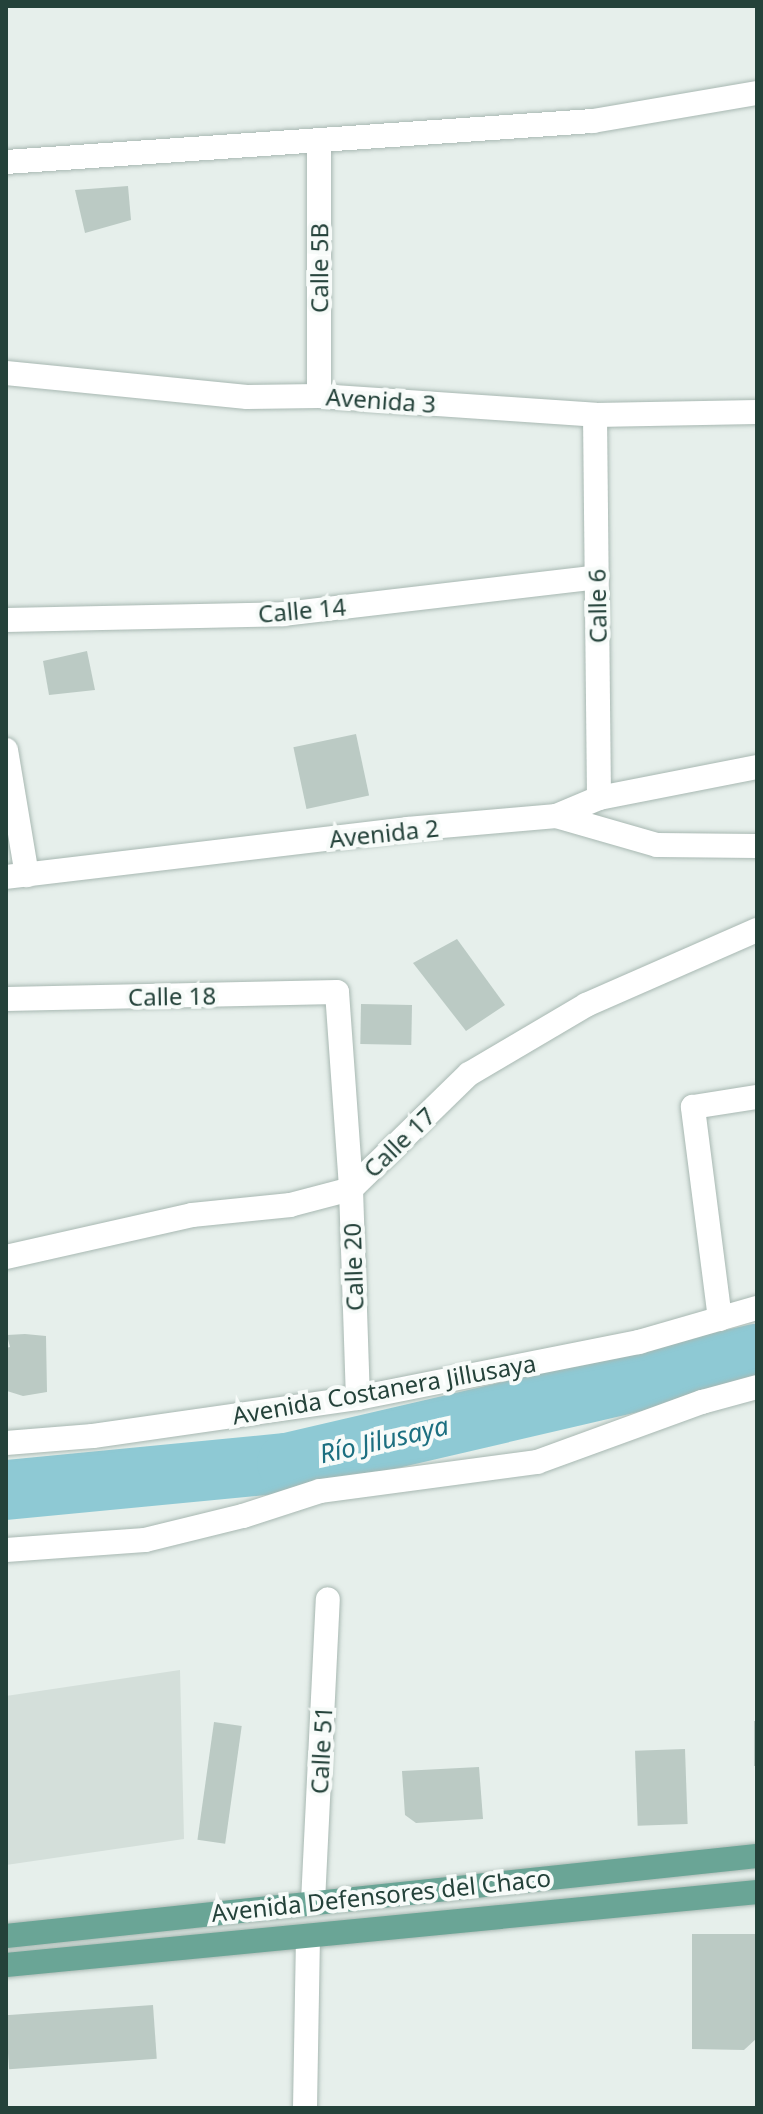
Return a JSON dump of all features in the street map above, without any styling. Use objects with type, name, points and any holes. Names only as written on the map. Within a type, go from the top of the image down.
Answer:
[{"type":"main road","name":"Avenida Defensores del Chaco","points":[[6,1936],[757,1856]]},
{"type":"main road","name":"Avenida Defensores del Chaco","points":[[6,1965],[757,1892]]},
{"type":"main road","points":[[308,1938],[313,1902]]},
{"type":"street","points":[[6,162],[593,121],[757,93]]},
{"type":"street","name":"Calle 5B","points":[[319,141],[319,396]]},
{"type":"street","name":"Avenida 3","points":[[6,373],[247,397],[319,396],[595,415],[757,412]]},
{"type":"street","name":"Calle 6","points":[[595,415],[599,798]]},
{"type":"street","name":"Calle 14","points":[[6,620],[284,614],[597,577]]},
{"type":"street","points":[[6,750],[16,876]]},
{"type":"street","name":"Avenida 2","points":[[16,876],[407,829],[556,816],[599,798],[757,767]]},
{"type":"street","points":[[556,816],[657,845],[757,846]]},
{"type":"street","name":"Calle 17","points":[[6,1257],[192,1215],[290,1205],[351,1189],[469,1074],[586,1005],[757,930]]},
{"type":"street","name":"Calle 20","points":[[337,992],[351,1189],[358,1398]]},
{"type":"street","name":"Calle 18","points":[[6,999],[337,992]]},
{"type":"street","points":[[720,1319],[693,1107],[757,1097]]},
{"type":"street","name":"Avenida Costanera Jillusaya","points":[[6,1443],[93,1436],[358,1398],[639,1342],[757,1308]]},
{"type":"street","points":[[6,1550],[145,1540],[243,1516],[320,1491],[537,1462],[702,1402],[757,1387]]},
{"type":"street","name":"Calle 51","points":[[313,1902],[328,1599]]},
{"type":"street","points":[[305,2108],[308,1938]]},
{"type":"shaded area","points":[[180,1670],[184,1839],[6,1865],[6,1696]]},
{"type":"building","points":[[128,186],[131,220],[85,233],[75,190]]},
{"type":"building","points":[[87,651],[95,690],[49,695],[43,661]]},
{"type":"building","points":[[356,734],[369,796],[306,809],[293,747]]},
{"type":"building","points":[[457,939],[505,1005],[466,1031],[413,963]]},
{"type":"building","points":[[361,1004],[412,1005],[411,1045],[360,1044]]},
{"type":"building","points":[[7,1335],[46,1336],[47,1392],[23,1396],[7,1391],[6,1348],[10,1347]]},
{"type":"building","points":[[754,1721],[757,1721],[757,1766],[754,1766]]},
{"type":"building","points":[[214,1722],[242,1726],[225,1844],[197,1840]]},
{"type":"building","points":[[685,1749],[688,1824],[638,1826],[635,1751]]},
{"type":"building","points":[[479,1767],[483,1819],[416,1823],[405,1815],[402,1771]]},
{"type":"building","points":[[692,1934],[757,1934],[757,2038],[744,2050],[692,2049]]},
{"type":"building","points":[[153,2005],[157,2059],[9,2069],[6,2015]]},
{"type":"waterway","name":"Río Jilusaya","points":[[6,1490],[287,1463],[757,1354]]}]
